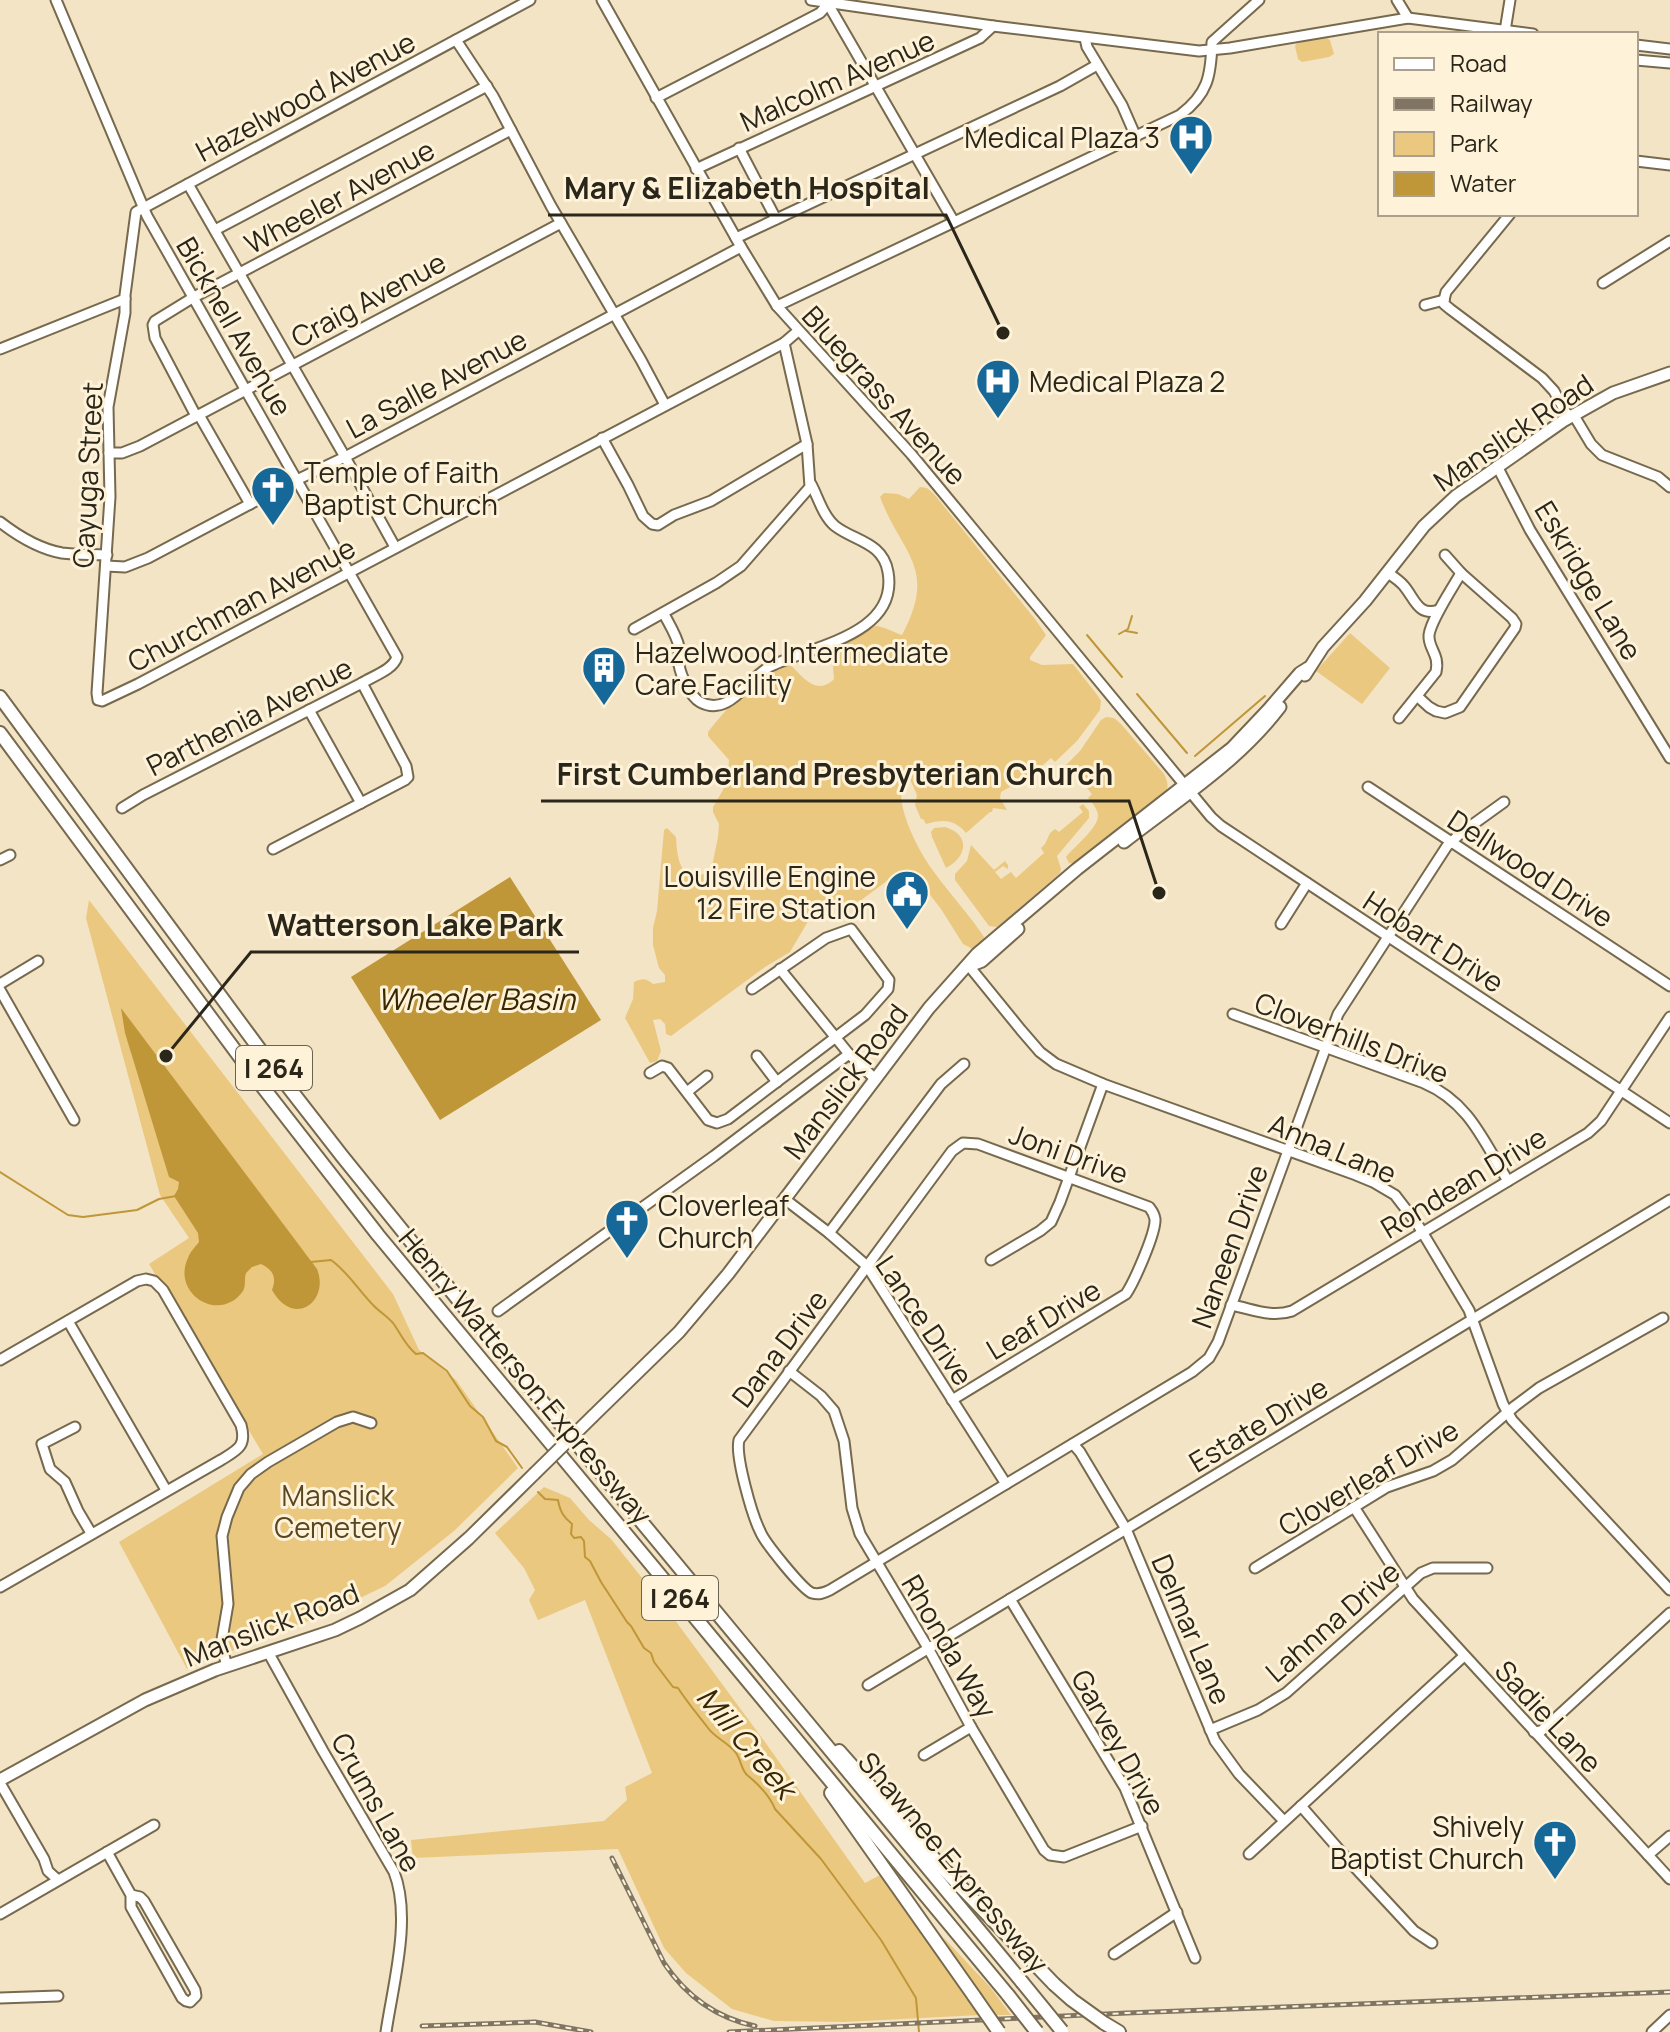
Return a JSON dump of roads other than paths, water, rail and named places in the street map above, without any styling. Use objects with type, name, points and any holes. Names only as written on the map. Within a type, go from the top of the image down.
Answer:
[{"type":"highway","name":"Henry Watterson Expressway","points":[[0,697],[272,1066],[352,1168],[808,1722]]},
{"type":"highway","name":"Henry Watterson Expressway","points":[[0,733],[251,1072],[378,1235],[1037,2032]]},
{"type":"highway","name":"Shawnee Expressway","points":[[808,1722],[1063,2032]]},
{"type":"highway","points":[[808,1722],[846,1757],[938,1863],[1054,1984],[1119,2032]]},
{"type":"highway","points":[[809,1756],[835,1799],[999,2032]]},
{"type":"main road","name":"Manslick Road","points":[[0,1782],[126,1709],[227,1666],[335,1630],[410,1590],[469,1538],[679,1332],[786,1200],[929,1008],[977,954],[1077,869],[1188,788],[1232,748],[1308,668],[1439,509],[1572,417],[1629,386],[1670,373]]},
{"type":"street","name":"Bicknell Avenue","points":[[56,0],[143,208],[397,657],[396,662]]},
{"type":"street","name":"Hazelwood Avenue","points":[[143,208],[530,0]]},
{"type":"street","name":"Bluegrass Avenue","points":[[602,0],[777,306],[912,455],[1188,788]]},
{"type":"street","points":[[811,0],[1199,51],[1408,18],[1482,31],[1514,32]]},
{"type":"street","points":[[777,306],[1180,115],[1197,101],[1206,87],[1212,42],[1247,4],[1259,0]]},
{"type":"street","points":[[1397,0],[1408,18]]},
{"type":"street","points":[[1505,31],[1510,0]]},
{"type":"street","points":[[656,98],[820,13],[828,4]]},
{"type":"street","points":[[828,4],[954,222]]},
{"type":"street","name":"Malcolm Avenue","points":[[696,169],[980,38],[993,26]]},
{"type":"street","points":[[1085,38],[1136,137]]},
{"type":"street","points":[[456,40],[487,86],[665,405]]},
{"type":"street","points":[[1638,45],[1670,49]]},
{"type":"street","points":[[1651,61],[1652,47]]},
{"type":"street","points":[[1638,60],[1670,63]]},
{"type":"street","name":"La Salle Avenue","points":[[106,566],[125,567],[138,563],[613,314],[776,219],[1060,86],[1097,65]]},
{"type":"street","points":[[215,230],[487,86]]},
{"type":"street","name":"Wheeler Avenue","points":[[198,415],[155,338],[155,321],[194,297],[511,130]]},
{"type":"street","points":[[739,148],[776,219]]},
{"type":"street","points":[[1638,161],[1670,165]]},
{"type":"street","points":[[188,184],[395,547]]},
{"type":"street","name":"Cayuga Street","points":[[100,701],[97,693],[110,497],[108,407],[125,313],[134,220],[136,212],[143,208]]},
{"type":"street","points":[[1508,216],[1446,292],[1444,304],[1542,378],[1554,391],[1566,413],[1577,421],[1595,450],[1658,477],[1670,487]]},
{"type":"street","name":"Craig Avenue","points":[[109,453],[127,452],[561,223]]},
{"type":"street","points":[[1603,283],[1670,241]]},
{"type":"street","points":[[0,349],[125,299]]},
{"type":"street","points":[[1425,305],[1444,300]]},
{"type":"street","name":"Churchman Avenue","points":[[100,701],[138,684],[784,343],[798,331]]},
{"type":"street","points":[[664,614],[680,649],[679,663],[692,694],[699,701],[717,705],[732,699],[765,669],[861,628],[882,608],[888,588],[886,564],[874,547],[831,521],[811,484],[807,444],[784,343]]},
{"type":"street","points":[[198,415],[250,504]]},
{"type":"street","points":[[602,438],[643,516],[658,525],[674,515],[711,501],[807,444]]},
{"type":"street","name":"Eskridge Lane","points":[[1497,466],[1530,530],[1670,758]]},
{"type":"street","points":[[634,629],[741,566],[811,484]]},
{"type":"street","points":[[0,522],[45,548],[62,553],[107,555]]},
{"type":"street","points":[[1417,696],[1436,711],[1445,713],[1460,707],[1516,624],[1445,555]]},
{"type":"street","points":[[1388,573],[1402,583],[1416,605],[1424,611],[1439,610]]},
{"type":"street","points":[[1399,718],[1436,672],[1436,655],[1429,635],[1439,610],[1461,573]]},
{"type":"street","name":"Parthenia Avenue","points":[[122,808],[362,683],[396,662]]},
{"type":"street","points":[[273,849],[408,777],[406,766],[362,683]]},
{"type":"street","points":[[309,710],[361,803]]},
{"type":"street","name":"Dellwood Drive","points":[[1368,787],[1670,986]]},
{"type":"street","name":"Hobart Drive","points":[[1188,788],[1221,826],[1670,1123]]},
{"type":"street","name":"Naneen Drive","points":[[812,1593],[825,1593],[1073,1444],[1200,1366],[1213,1352],[1340,1010],[1451,842],[1504,802]]},
{"type":"street","points":[[1281,924],[1307,883]]},
{"type":"street","points":[[650,1073],[662,1066],[668,1068],[708,1120],[717,1123],[728,1119],[865,1015],[888,989],[889,980],[851,929],[826,938],[752,989]]},
{"type":"street","points":[[38,961],[0,987],[74,1120]]},
{"type":"street","name":"Anna Lane","points":[[969,966],[1040,1052],[1056,1064],[1103,1084],[1356,1175],[1388,1190],[1401,1201],[1423,1232],[1473,1318],[1507,1412],[1522,1432],[1670,1590]]},
{"type":"street","points":[[780,969],[849,1054],[875,1079]]},
{"type":"street","name":"Cloverhills Drive","points":[[1233,1014],[1424,1083],[1447,1095],[1467,1115],[1508,1181]]},
{"type":"street","name":"Rondean Drive","points":[[1231,1305],[1277,1315],[1292,1311],[1593,1129],[1670,1017]]},
{"type":"street","points":[[498,1311],[714,1156],[849,1054]]},
{"type":"street","points":[[757,1056],[777,1082]]},
{"type":"street","points":[[829,1233],[941,1084],[964,1064]]},
{"type":"street","points":[[687,1092],[707,1076]]},
{"type":"street","points":[[991,1260],[1051,1222],[1103,1084]]},
{"type":"street","name":"Joni Drive","points":[[963,1143],[978,1144],[1070,1176],[1143,1204],[1154,1215]]},
{"type":"street","name":"Dana Drive","points":[[812,1593],[799,1582],[759,1531],[737,1445],[742,1434],[952,1151],[963,1143]]},
{"type":"street","name":"Lance Drive","points":[[786,1200],[867,1266],[1006,1484]]},
{"type":"street","name":"Estate Drive","points":[[868,1685],[1670,1200]]},
{"type":"street","name":"Leaf Drive","points":[[952,1400],[1126,1294],[1140,1266],[1153,1228],[1154,1215]]},
{"type":"street","points":[[0,1360],[137,1281],[149,1279],[163,1290],[232,1409],[242,1430],[243,1443],[230,1455],[0,1587]]},
{"type":"street","name":"Cloverleaf Drive","points":[[1255,1568],[1387,1487],[1433,1471],[1452,1460],[1539,1388],[1663,1318]]},
{"type":"street","points":[[68,1321],[166,1490]]},
{"type":"street","name":"Rhonda Way","points":[[789,1371],[821,1396],[834,1411],[846,1447],[853,1517],[860,1534],[1042,1848],[1050,1855],[1064,1857],[1142,1826]]},
{"type":"street","points":[[227,1666],[221,1645],[228,1604],[222,1536],[239,1488],[251,1474],[268,1462],[337,1422],[353,1417],[371,1423]]},
{"type":"street","points":[[75,1427],[42,1444],[50,1469],[65,1482],[91,1533]]},
{"type":"street","name":"Delmar Lane","points":[[1073,1444],[1126,1529],[1222,1752],[1284,1821]]},
{"type":"street","points":[[1354,1507],[1413,1599],[1464,1656]]},
{"type":"street","name":"Lahnna Drive","points":[[1210,1730],[1258,1710],[1286,1693],[1421,1573],[1433,1568],[1487,1568]]},
{"type":"street","name":"Garvey Drive","points":[[1010,1599],[1115,1769],[1142,1826],[1195,1958]]},
{"type":"street","points":[[1534,1732],[1547,1726],[1670,1613]]},
{"type":"street","name":"Crums Lane","points":[[268,1652],[399,1884],[403,1908],[402,1931],[386,2032]]},
{"type":"street","name":"Sadie Lane","points":[[1249,1854],[1464,1656],[1670,1879]]},
{"type":"street","points":[[924,1755],[971,1727]]},
{"type":"street","points":[[0,1782],[48,1871],[58,1880]]},
{"type":"street","points":[[1301,1806],[1414,1931],[1432,1943]]},
{"type":"street","points":[[0,1914],[154,1825]]},
{"type":"street","points":[[1648,1855],[1670,1836]]},
{"type":"street","points":[[107,1852],[131,1895],[131,1907],[182,1998],[193,2000],[197,1993],[144,1901],[131,1895]]},
{"type":"street","points":[[1114,1954],[1177,1912]]},
{"type":"street","points":[[0,1998],[58,1996]]},
{"type":"street","points":[[1652,2032],[1670,2015]]},
{"type":"water","name":"Wheeler Basin","points":[[510,877],[601,1020],[440,1120],[351,977]]},
{"type":"water","points":[[121,1008],[317,1269],[319,1291],[308,1306],[290,1308],[281,1302],[272,1290],[273,1274],[261,1264],[246,1273],[244,1289],[233,1301],[211,1305],[192,1293],[186,1283],[185,1271],[189,1256],[199,1242],[198,1233],[174,1196],[179,1182],[169,1177],[125,1033]]},
{"type":"waterway","points":[[1119,634],[1128,629],[1132,616]]},
{"type":"waterway","points":[[1126,631],[1137,633]]},
{"type":"waterway","points":[[1087,635],[1122,677]]},
{"type":"waterway","points":[[1137,694],[1187,753]]},
{"type":"waterway","points":[[1195,756],[1265,696]]},
{"type":"waterway","name":"Mill Creek","points":[[0,1172],[68,1215],[83,1217],[137,1210],[159,1199],[176,1196]]},
{"type":"waterway","name":"Mill Creek","points":[[311,1262],[331,1260],[393,1323],[412,1351],[423,1353],[447,1371],[470,1406],[483,1417],[496,1441],[507,1447],[522,1468]]},
{"type":"waterway","name":"Mill Creek","points":[[538,1492],[545,1499],[558,1500],[562,1514],[572,1524],[571,1534],[584,1541],[585,1557],[673,1687],[678,1688],[711,1732],[736,1753],[745,1773],[821,1859],[881,1940],[916,1998],[919,2032]]},
{"type":"railway","points":[[612,1858],[664,1963],[682,1986],[715,2011],[755,2026]]},
{"type":"railway","points":[[729,2032],[1670,1992]]},
{"type":"railway","points":[[422,2026],[535,2022],[591,2032]]},
{"type":"place","name":"Medical Plaza 3","points":[[1191,176]]},
{"type":"place","name":"Mary & Elizabeth Hospital","points":[[1003,333]]},
{"type":"place","name":"Medical Plaza 2","points":[[998,420]]},
{"type":"place","name":"Temple of Faith Baptist Church","points":[[273,527]]},
{"type":"place","name":"Hazelwood Intermediate Care Facility","points":[[604,707]]},
{"type":"place","name":"First Cumberland Presbyterian Church","points":[[1159,893]]},
{"type":"place","name":"Louisville Engine 12 Fire Station","points":[[907,931]]},
{"type":"place","name":"Watterson Lake Park","points":[[166,1056]]},
{"type":"place","name":"Cloverleaf Church","points":[[627,1260]]},
{"type":"place","name":"Shively Baptist Church","points":[[1555,1881]]},
{"type":"park label","name":"Manslick Cemetery","points":[[338,1511]]}]
